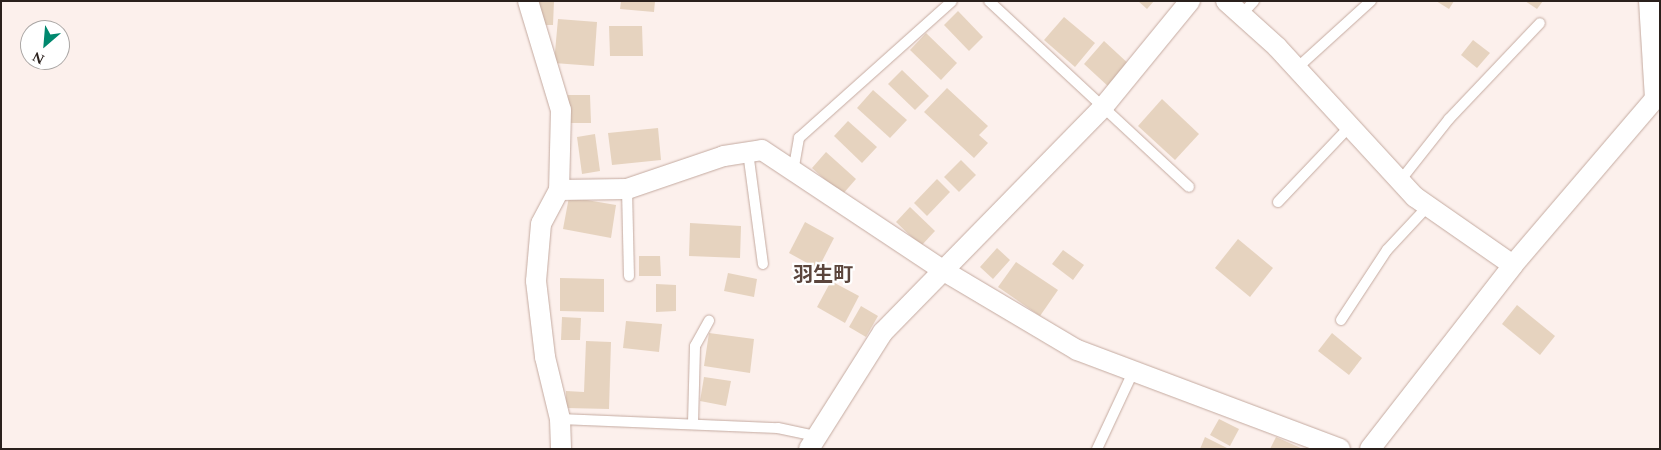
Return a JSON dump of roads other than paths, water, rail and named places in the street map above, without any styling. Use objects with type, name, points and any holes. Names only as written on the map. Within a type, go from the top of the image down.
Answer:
[{"type":"street","points":[[528,1],[561,110],[559,190],[541,224],[536,281],[545,357],[560,419],[560,449]]},
{"type":"street","points":[[812,442],[883,332],[1104,106],[1190,1]]},
{"type":"street","points":[[1226,1],[1248,8],[1296,68],[1400,181],[1428,206],[1513,265]]},
{"type":"street","points":[[1370,449],[1513,265],[1657,104],[1649,1]]},
{"type":"street","points":[[559,190],[628,189],[724,156],[762,150],[944,271],[1077,350],[1134,370],[1327,446]]},
{"type":"lane","points":[[793,172],[799,138],[952,1]]},
{"type":"lane","points":[[988,1],[1104,106],[1189,188]]},
{"type":"lane","points":[[1296,68],[1371,1]]},
{"type":"lane","points":[[1400,181],[1448,119],[1540,23]]},
{"type":"lane","points":[[1278,202],[1350,126]]},
{"type":"lane","points":[[748,152],[763,264]]},
{"type":"lane","points":[[628,189],[629,276]]},
{"type":"lane","points":[[1340,320],[1387,250],[1428,206]]},
{"type":"lane","points":[[693,423],[695,346],[709,321]]},
{"type":"lane","points":[[1097,449],[1134,370]]},
{"type":"lane","points":[[560,419],[778,428],[812,442]]},
{"type":"district","name":"羽生町","points":[[823,275]]}]
